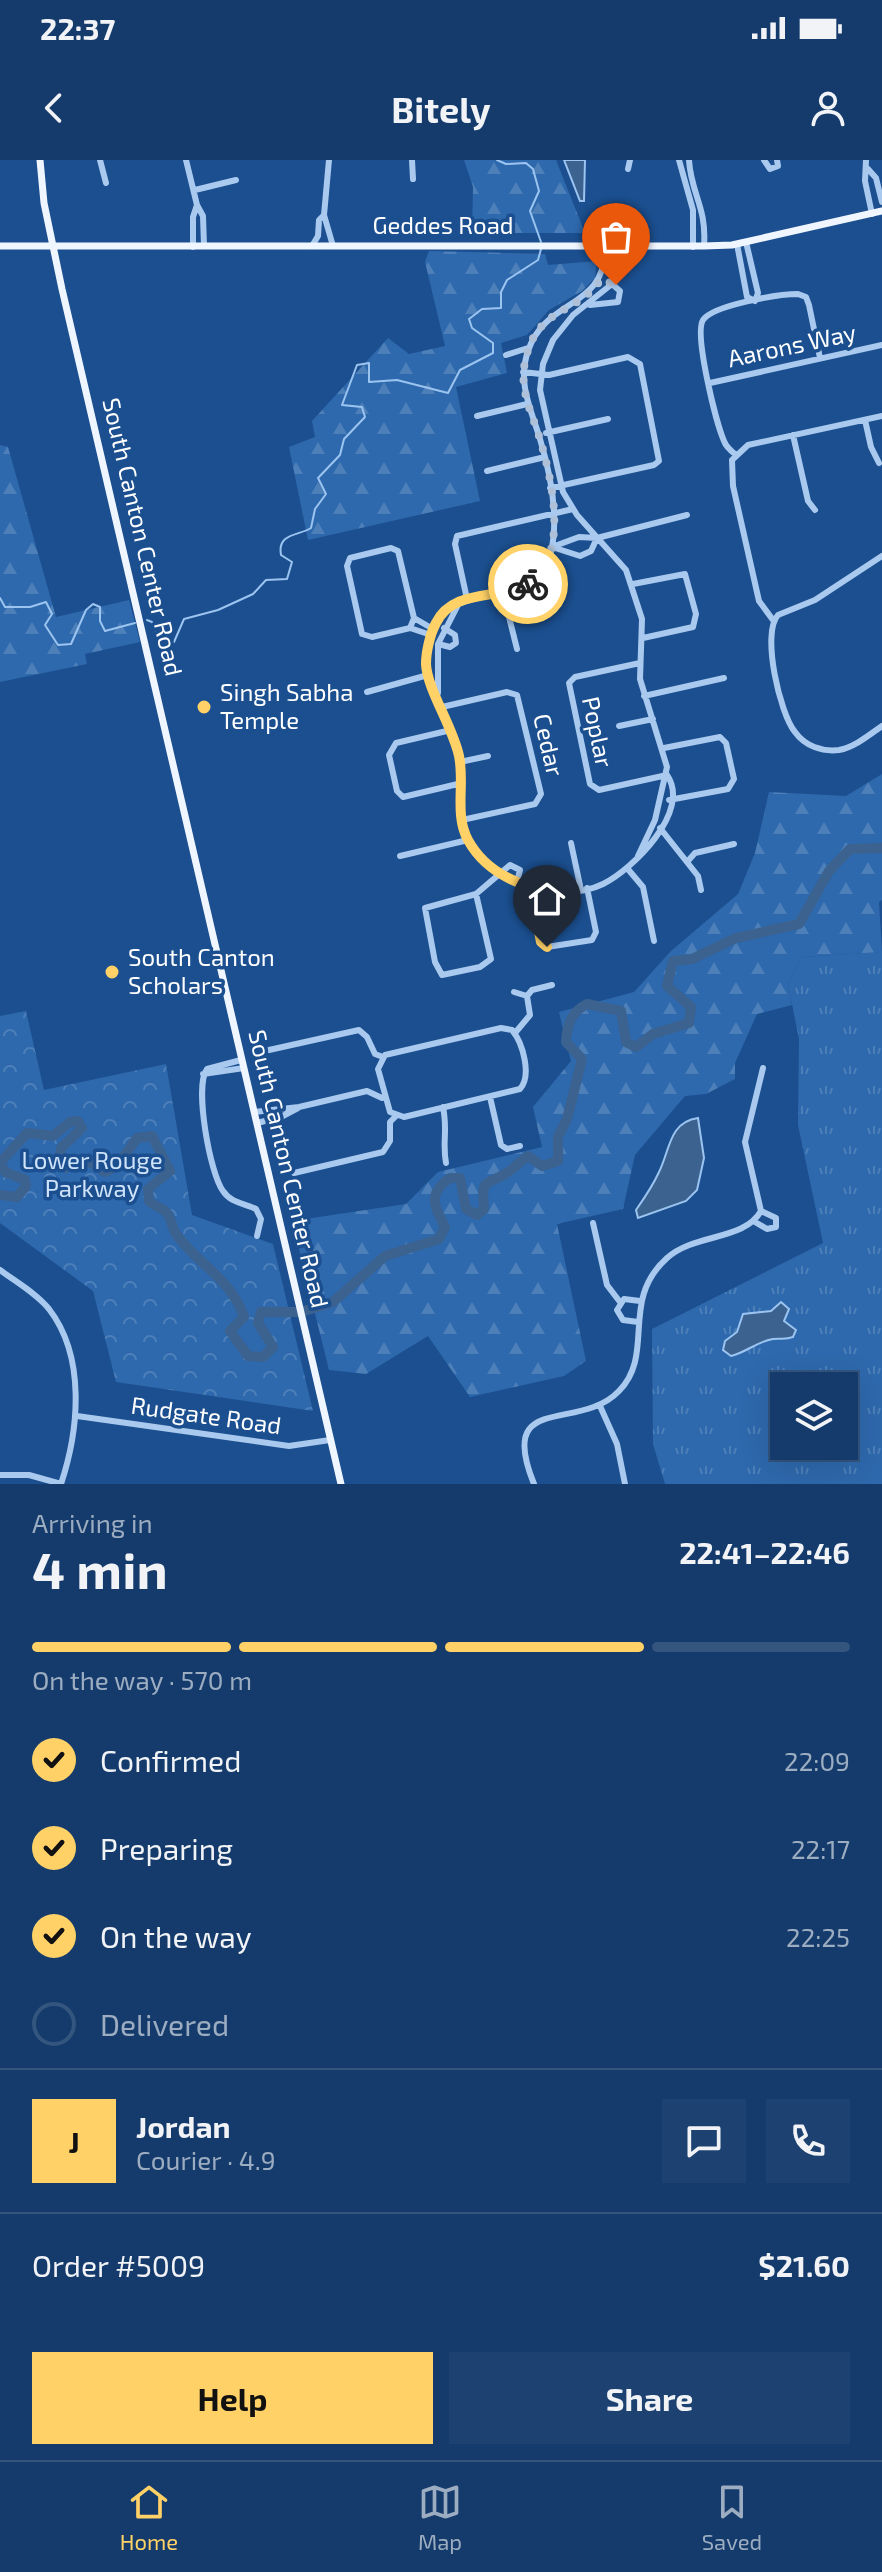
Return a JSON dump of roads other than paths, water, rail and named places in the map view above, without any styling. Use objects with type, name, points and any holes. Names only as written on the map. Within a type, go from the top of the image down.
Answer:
[{"type":"main road","name":"South Canton Center Road","points":[[40,160],[53,246],[341,1484]]},
{"type":"main road","name":"Geddes Road","points":[[0,246],[693,247],[737,244],[882,211]]},
{"type":"street","points":[[100,160],[106,183]]},
{"type":"street","points":[[186,160],[197,205],[203,216],[204,246]]},
{"type":"street","points":[[329,160],[324,215],[333,246]]},
{"type":"street","points":[[412,160],[413,179]]},
{"type":"street","points":[[628,169],[630,160]]},
{"type":"street","points":[[679,160],[693,210],[693,247]]},
{"type":"street","points":[[689,160],[692,181],[704,213],[704,246]]},
{"type":"street","points":[[764,160],[770,169],[778,166],[777,160]]},
{"type":"street","points":[[866,160],[868,169],[865,181],[872,214]]},
{"type":"street","points":[[868,169],[876,178],[882,202]]},
{"type":"street","points":[[195,190],[236,180]]},
{"type":"street","points":[[193,247],[193,217],[197,205]]},
{"type":"street","points":[[312,246],[318,236],[319,220],[324,215]]},
{"type":"street","points":[[746,242],[758,293],[755,301]]},
{"type":"street","points":[[737,244],[747,297],[755,301]]},
{"type":"street","points":[[605,247],[601,279],[582,298],[548,319],[528,348],[523,372],[527,404],[539,434],[550,488],[552,547],[547,565],[533,581],[503,593],[467,599],[443,613],[432,632],[426,657],[428,675],[451,730],[460,762],[462,820],[468,840],[481,858],[517,882],[564,893],[602,884],[627,868],[638,856],[653,824],[667,775],[664,748],[644,696],[640,663],[643,638],[633,584],[618,558],[573,509],[561,486],[540,401],[541,374],[558,332],[573,315],[590,305],[612,284],[618,267],[618,247]]},
{"type":"street","points":[[582,298],[590,305],[618,302],[620,291],[601,279]]},
{"type":"street","points":[[736,455],[722,438],[699,335],[705,317],[787,294],[806,297],[820,358]]},
{"type":"street","name":"Aarons Way","points":[[710,383],[882,345]]},
{"type":"street","points":[[506,355],[528,348]]},
{"type":"street","points":[[523,372],[541,374],[635,358],[640,364],[660,455],[654,465],[550,488]]},
{"type":"street","points":[[477,416],[527,404]]},
{"type":"street","points":[[773,620],[759,601],[733,486],[731,468],[736,455],[748,445],[882,416]]},
{"type":"street","points":[[539,434],[608,419]]},
{"type":"street","points":[[865,420],[873,453],[879,463]]},
{"type":"street","points":[[793,435],[808,501],[815,510]]},
{"type":"street","points":[[487,471],[545,457]]},
{"type":"street","points":[[467,599],[455,544],[457,536],[573,509]]},
{"type":"street","points":[[552,547],[579,537],[597,538],[687,515]]},
{"type":"street","points":[[552,547],[580,556],[591,551],[597,538]]},
{"type":"street","points":[[410,628],[414,618],[398,551],[391,548],[350,558],[347,566],[362,634],[372,637],[410,628],[455,635],[456,643],[450,647],[438,644]]},
{"type":"street","points":[[882,556],[815,600],[783,611],[773,620],[769,641],[786,717],[798,737],[818,748],[837,750],[854,745],[882,726]]},
{"type":"street","points":[[633,584],[685,574],[696,614],[693,627],[643,638]]},
{"type":"street","points":[[503,593],[517,649]]},
{"type":"street","points":[[438,696],[438,644],[458,605]]},
{"type":"street","points":[[414,618],[432,632]]},
{"type":"street","name":"Poplar","points":[[640,663],[575,677],[569,683],[590,784],[599,790],[667,775]]},
{"type":"street","points":[[367,692],[436,672]]},
{"type":"street","points":[[644,696],[724,678]]},
{"type":"street","name":"Cedar","points":[[442,707],[507,692],[517,695],[541,794],[535,804],[462,820]]},
{"type":"street","points":[[619,726],[653,719]]},
{"type":"street","points":[[451,730],[396,743],[389,755],[397,790],[403,797],[462,783]]},
{"type":"street","points":[[661,799],[671,800],[728,789],[734,778],[726,743],[720,737],[664,748]]},
{"type":"street","points":[[460,762],[488,756]]},
{"type":"street","points":[[638,856],[646,852],[662,828],[671,800],[672,784],[667,775]]},
{"type":"street","points":[[653,824],[662,828],[698,876],[701,890]]},
{"type":"street","points":[[400,856],[468,840]]},
{"type":"street","points":[[530,887],[541,942],[547,947],[592,940],[596,932],[571,843]]},
{"type":"street","points":[[687,862],[695,853],[734,844]]},
{"type":"street","points":[[476,894],[491,959],[480,967],[442,975],[435,962],[425,908],[476,894],[510,865],[520,870],[517,882]]},
{"type":"street","points":[[627,868],[643,887],[654,941]]},
{"type":"street","points":[[515,1033],[530,1015],[527,996],[532,990],[552,985]]},
{"type":"street","points":[[514,992],[527,996]]},
{"type":"street","points":[[269,1050],[359,1030],[367,1037],[375,1054],[383,1057],[501,1028],[515,1033]]},
{"type":"street","points":[[294,1173],[383,1152],[389,1145],[390,1122],[396,1116],[517,1091],[525,1083],[527,1075],[515,1033]]},
{"type":"street","points":[[254,1112],[299,1107],[367,1091],[376,1085],[383,1057]]},
{"type":"street","points":[[242,1064],[203,1074],[204,1115],[217,1179],[229,1198],[256,1209],[261,1219],[257,1236]]},
{"type":"street","points":[[534,1484],[523,1448],[532,1426],[545,1417],[600,1406],[619,1392],[632,1373],[637,1352],[640,1301],[653,1274],[675,1252],[700,1239],[742,1229],[755,1222],[761,1211],[745,1142],[763,1068]]},
{"type":"street","points":[[378,1074],[386,1105]]},
{"type":"street","points":[[367,1091],[378,1094],[396,1116]]},
{"type":"street","points":[[490,1097],[501,1145],[507,1149],[520,1146]]},
{"type":"street","points":[[257,1123],[281,1117],[299,1107]]},
{"type":"street","points":[[443,1107],[448,1132],[443,1145],[446,1163]]},
{"type":"street","points":[[755,1222],[767,1229],[776,1227],[776,1218],[761,1211]]},
{"type":"street","points":[[593,1223],[607,1285],[620,1302]]},
{"type":"street","points":[[0,1270],[41,1301],[59,1325],[74,1377],[77,1416],[61,1484],[29,1475],[0,1475]]},
{"type":"street","points":[[638,1322],[620,1318],[617,1310],[620,1302],[628,1298],[640,1301]]},
{"type":"street","points":[[600,1406],[617,1444],[625,1484]]},
{"type":"street","name":"Rudgate Road","points":[[77,1416],[289,1446],[330,1440]]},
{"type":"waterway","points":[[497,160],[506,164],[526,163],[533,169],[539,191],[530,211],[541,242]]},
{"type":"waterway","points":[[147,620],[152,622],[161,642],[174,642],[184,619],[218,610],[253,594],[266,580],[287,579],[292,562],[281,555],[282,543],[290,536],[311,528],[315,509],[326,494],[318,478],[340,455],[344,439],[365,417],[362,407],[342,405],[357,365],[369,363],[369,382],[397,380],[448,393],[460,370],[493,353],[493,343],[472,328],[469,319],[482,309],[501,308],[501,292],[507,280],[538,260],[541,249]]},
{"type":"waterway","points":[[0,598],[5,607],[30,607],[46,602],[52,614],[45,625],[58,645],[71,644],[86,610],[93,604],[100,607],[100,621],[105,631],[135,623]]},
{"type":"waterway","points":[[0,1195],[17,1197],[26,1186],[25,1180],[5,1172],[0,1163],[27,1133],[53,1136],[70,1122],[78,1121],[82,1128],[61,1148],[59,1164],[66,1168],[85,1159],[105,1172],[117,1166],[137,1138],[152,1136],[170,1171],[148,1189],[149,1201],[167,1213],[174,1231],[185,1245],[231,1292],[244,1317],[230,1331],[248,1356],[263,1357],[273,1347],[258,1323],[261,1312],[301,1312],[333,1302],[385,1256],[439,1239],[445,1227],[436,1207],[435,1196],[450,1178],[460,1178],[466,1209],[477,1215],[484,1209],[483,1191],[486,1184],[528,1156],[542,1166],[558,1161],[558,1137],[567,1119],[582,1059],[566,1042],[569,1025],[577,1011],[587,1004],[621,1011],[626,1042],[636,1047],[653,1034],[689,1023],[691,1007],[667,986],[673,961],[692,959],[736,938],[799,924],[829,871],[850,849],[882,848]]},
{"type":"place","name":"Singh Sabha Temple","points":[[204,707]]},
{"type":"place","name":"South Canton Scholars","points":[[112,972]]},
{"type":"park label","name":"Lower Rouge Parkway","points":[[92,1175]]}]
